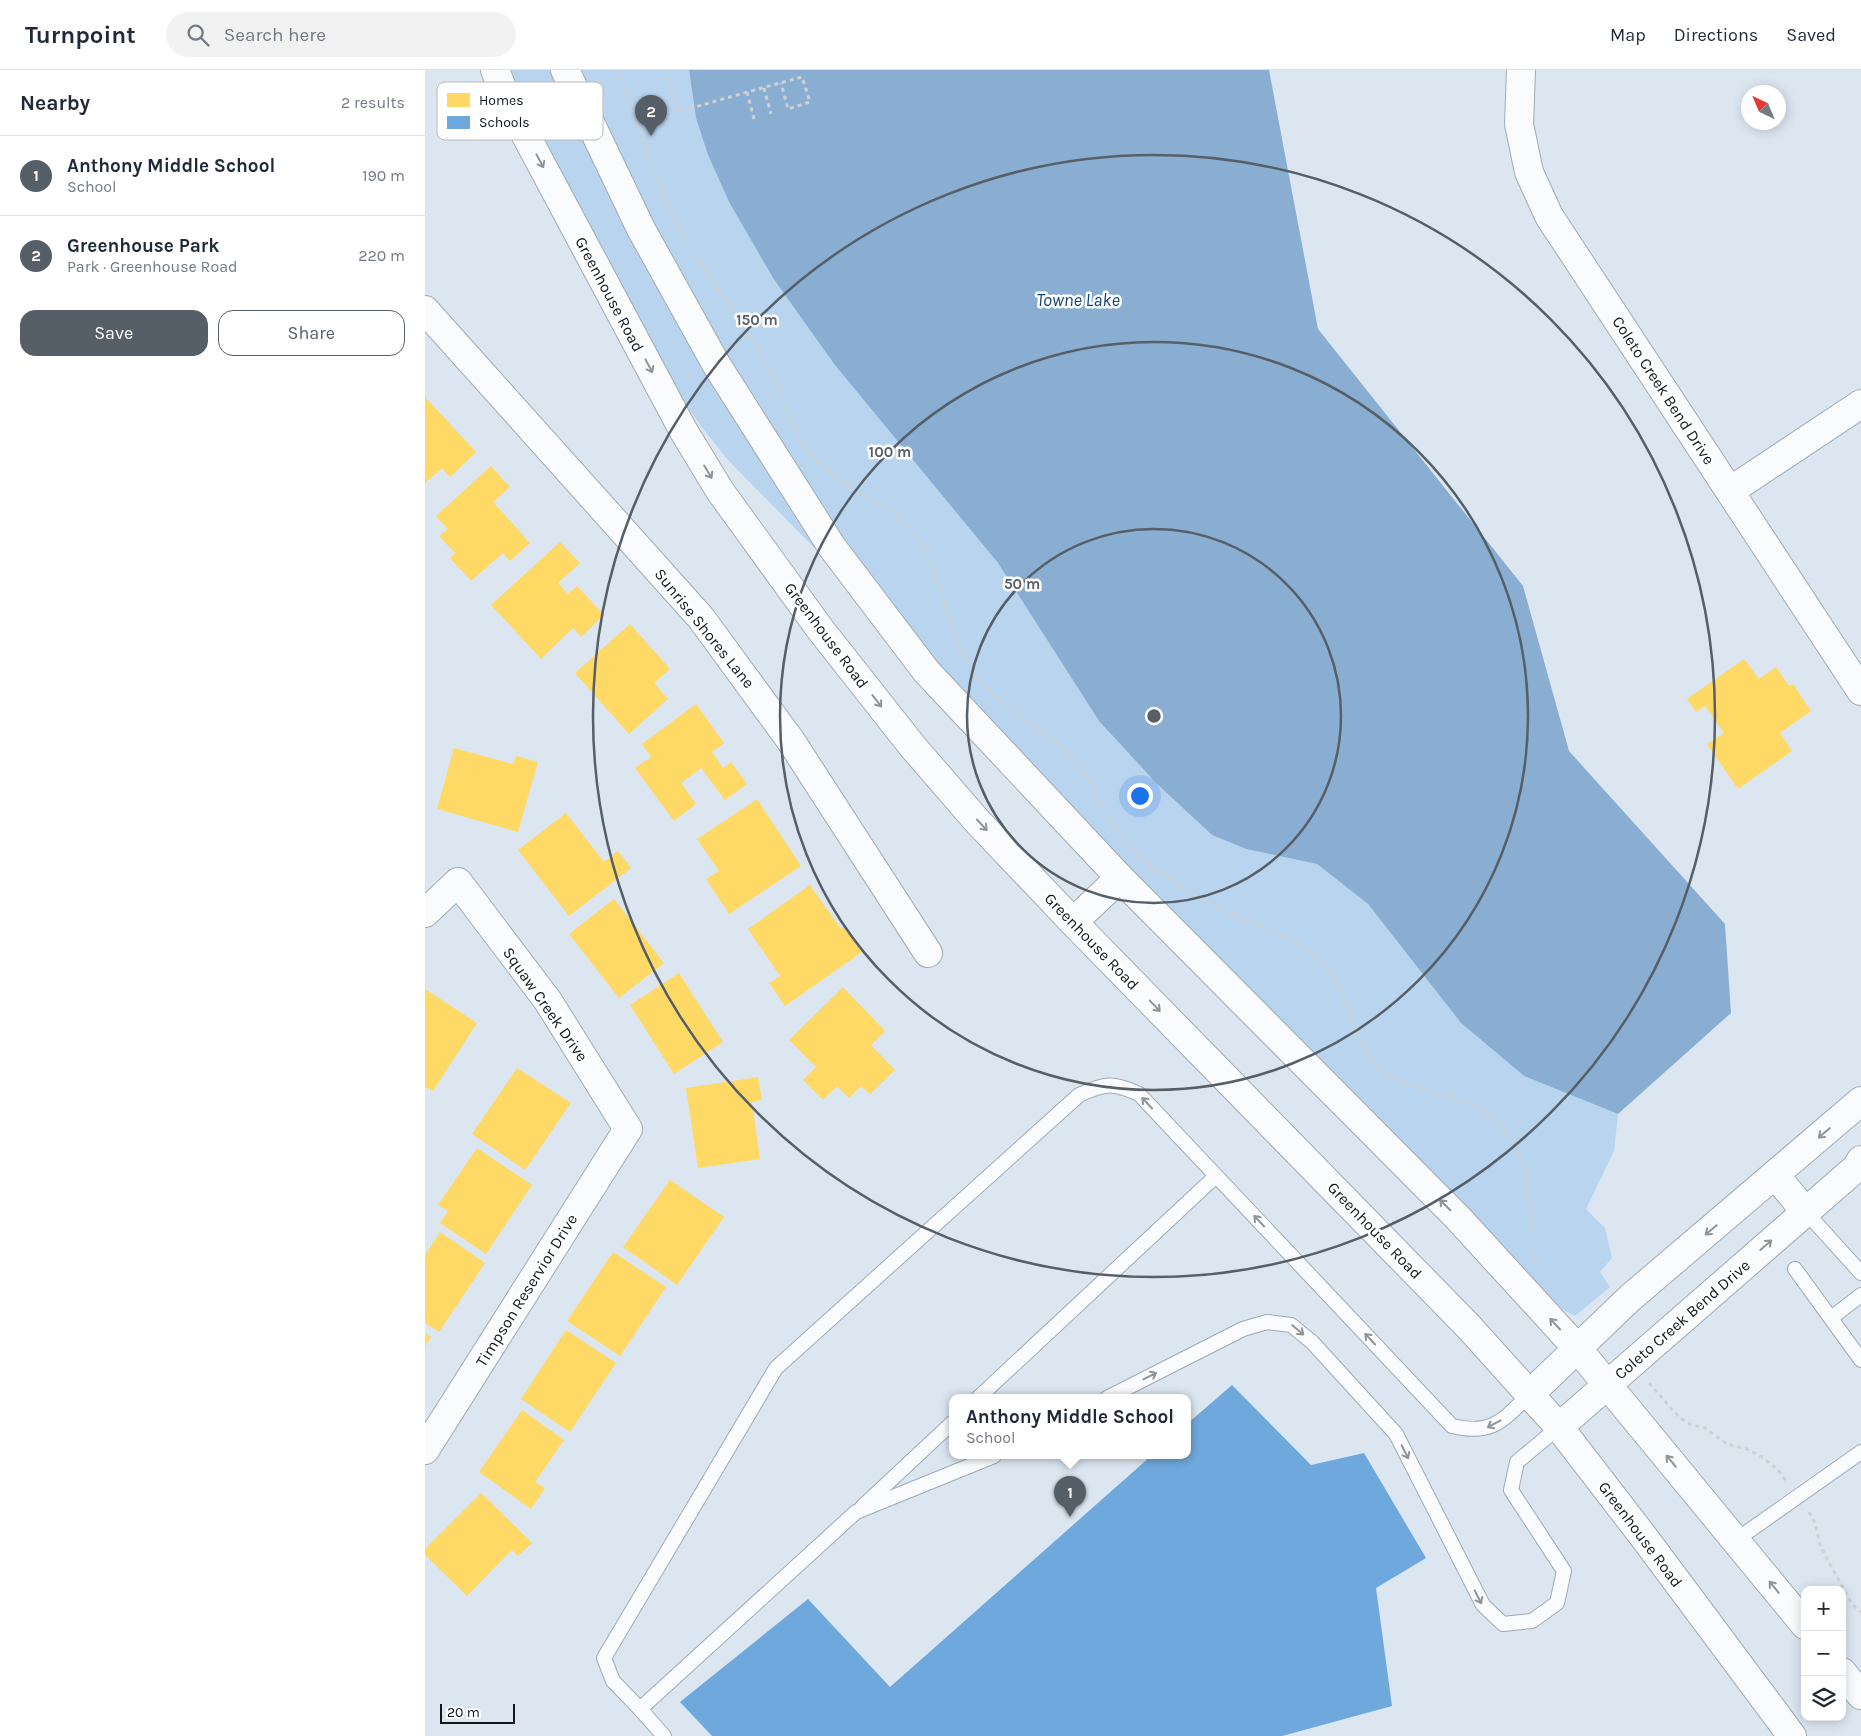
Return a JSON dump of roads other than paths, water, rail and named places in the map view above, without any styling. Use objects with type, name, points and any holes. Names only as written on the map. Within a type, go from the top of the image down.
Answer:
[{"type":"main road","name":"Greenhouse Road","points":[[495,70],[500,82]]},
{"type":"main road","points":[[565,70],[571,82]]},
{"type":"main road","name":"Coleto Creek Bend Drive","points":[[1521,70],[1519,124],[1529,172],[1549,216],[1861,691]]},
{"type":"main road","name":"Greenhouse Road","points":[[528,140],[674,413],[720,492],[820,628],[913,747],[978,822],[1073,922],[1463,1320],[1531,1393],[1647,1540],[1792,1736]]},
{"type":"main road","points":[[598,140],[641,229],[707,347],[832,547],[926,671],[1120,878],[1458,1218],[1577,1348],[1801,1620]]},
{"type":"main road","name":"Sunrise Shores Lane","points":[[425,310],[701,618],[791,741],[928,952]]},
{"type":"main road","points":[[1730,491],[1861,404]]},
{"type":"main road","points":[[1073,922],[1120,878]]},
{"type":"main road","name":"Squaw Creek Drive","points":[[425,913],[458,882],[548,1001],[628,1129]]},
{"type":"main road","points":[[1531,1393],[1630,1298],[1861,1101]]},
{"type":"main road","name":"Timpson Reservior Drive","points":[[425,1450],[628,1129]]},
{"type":"main road","name":"Coleto Creek Bend Drive","points":[[1559,1427],[1856,1168],[1861,1160]]},
{"type":"main road","points":[[1775,1175],[1805,1211]]},
{"type":"main road","points":[[1845,1676],[1861,1695]]},
{"type":"lane","points":[[664,1736],[613,1681],[604,1658],[776,1368],[1079,1095],[1099,1086],[1120,1086],[1139,1094],[1453,1426],[1472,1431],[1491,1427],[1511,1413],[1531,1393]]},
{"type":"lane","points":[[982,1394],[1216,1176]]},
{"type":"lane","points":[[1805,1211],[1861,1273]]},
{"type":"lane","points":[[1795,1269],[1861,1360]]},
{"type":"lane","points":[[1831,1318],[1861,1295]]},
{"type":"lane","points":[[1115,1394],[1243,1329],[1267,1322],[1291,1324],[1312,1342],[1396,1434],[1483,1605],[1503,1624],[1532,1621],[1557,1603],[1563,1571],[1511,1490],[1517,1462],[1559,1427]]},
{"type":"lane","points":[[640,1709],[949,1426]]},
{"type":"lane","points":[[1737,1540],[1861,1452]]},
{"type":"lane","points":[[856,1512],[987,1459]]},
{"type":"water","name":"Towne Lake","points":[[689,70],[1269,70],[1318,329],[1523,586],[1569,751],[1725,924],[1731,1013],[1618,1114],[1524,1076],[1461,1023],[1368,904],[1317,864],[1246,849],[1212,835],[1157,784],[1099,721],[998,563],[835,365],[773,278],[729,202],[708,155],[696,118]]},
{"type":"place","name":"Greenhouse Park","points":[[651,136]]},
{"type":"place","name":"Anthony Middle School","points":[[1070,1517]]}]
